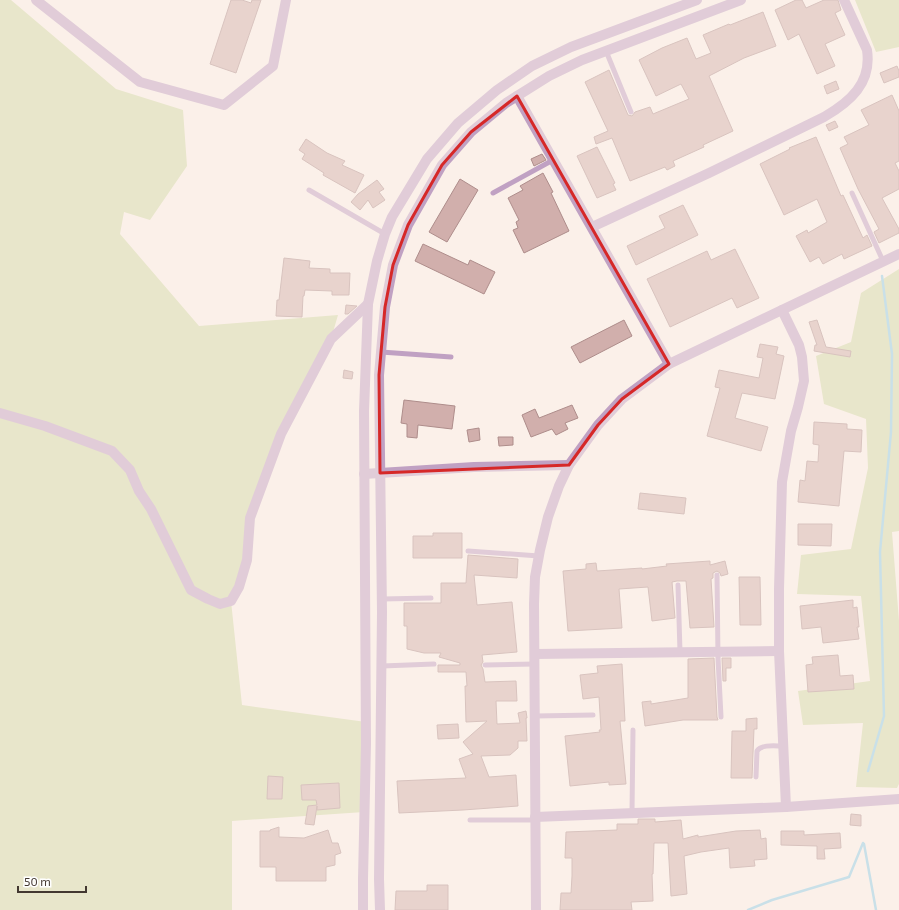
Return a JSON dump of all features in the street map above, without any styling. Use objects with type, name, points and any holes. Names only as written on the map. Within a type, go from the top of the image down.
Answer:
[{"type":"street","points":[[36,0],[140,82],[224,105],[273,66],[286,0]]},
{"type":"street","points":[[364,910],[363,864],[366,744],[366,576],[364,411],[368,304],[377,261],[385,234],[392,217],[427,159],[458,123],[497,90],[532,66],[571,46],[697,0]]},
{"type":"street","points":[[380,910],[382,599],[378,409],[379,375],[385,307],[393,265],[408,225],[442,164],[471,132],[506,103],[549,76],[582,60],[741,0]]},
{"type":"street","points":[[592,227],[709,173],[824,117],[840,108],[852,98],[859,89],[868,59],[867,50],[844,0]]},
{"type":"street","points":[[517,96],[669,364]]},
{"type":"street","points":[[536,910],[536,659],[534,604],[536,577],[548,517],[569,465],[598,425],[622,399],[669,364],[899,254]]},
{"type":"street","points":[[0,413],[45,426],[112,451],[130,470],[139,491],[151,510],[191,590],[220,604],[231,601],[239,587],[247,560],[250,518],[281,434],[331,339],[368,304]]},
{"type":"street","points":[[782,310],[799,345],[802,357],[804,381],[798,407],[790,431],[782,482],[779,589],[786,807]]},
{"type":"street","points":[[364,474],[474,467],[569,465]]},
{"type":"street","points":[[536,659],[680,652],[780,651]]},
{"type":"street","points":[[535,818],[786,807],[899,799]]},
{"type":"lane","points":[[606,51],[632,112]]},
{"type":"lane","points":[[493,194],[553,160]]},
{"type":"lane","points":[[309,190],[385,234]]},
{"type":"lane","points":[[852,193],[883,261]]},
{"type":"lane","points":[[381,352],[451,357]]},
{"type":"lane","points":[[468,551],[539,556]]},
{"type":"lane","points":[[716,575],[721,718]]},
{"type":"lane","points":[[678,585],[680,652]]},
{"type":"lane","points":[[382,599],[431,598]]},
{"type":"lane","points":[[485,665],[536,659]]},
{"type":"lane","points":[[382,666],[434,664]]},
{"type":"lane","points":[[535,716],[593,715]]},
{"type":"lane","points":[[632,813],[633,730]]},
{"type":"lane","points":[[756,777],[757,751],[759,748],[764,746],[783,746]]},
{"type":"lane","points":[[470,820],[535,818]]},
{"type":"highlighted area","points":[[517,96],[669,364],[622,399],[598,425],[569,465],[380,473],[379,375],[385,307],[393,265],[408,225],[442,165],[471,132]]},
{"type":"green space","points":[[0,0],[11,0],[116,89],[183,110],[187,166],[150,220],[124,212],[120,234],[199,326],[338,315],[331,339],[281,434],[250,518],[247,560],[231,601],[242,705],[366,722],[364,812],[232,821],[232,910],[0,910]]},
{"type":"green space","points":[[855,0],[899,0],[899,47],[876,52]]},
{"type":"green space","points":[[899,269],[899,531],[892,532],[899,621],[899,784],[897,788],[856,787],[863,723],[803,725],[798,691],[870,681],[861,596],[797,594],[801,555],[851,549],[868,468],[866,419],[824,404],[816,356],[851,342],[861,293]]},
{"type":"building","points":[[231,0],[242,0],[251,3],[252,0],[261,0],[236,73],[210,64]]},
{"type":"building","points":[[796,0],[802,0],[806,8],[824,0],[838,0],[841,10],[835,13],[845,35],[825,44],[835,66],[817,74],[799,34],[788,40],[775,10]]},
{"type":"building","points":[[763,12],[776,46],[744,58],[709,76],[733,131],[703,145],[704,147],[673,161],[675,166],[667,170],[665,167],[630,181],[612,138],[596,144],[594,137],[608,131],[585,82],[609,70],[628,115],[632,116],[635,112],[650,107],[653,114],[689,99],[681,84],[656,96],[639,60],[662,48],[687,38],[696,59],[711,53],[703,35]]},
{"type":"building","points":[[897,66],[899,77],[884,83],[880,73]]},
{"type":"building","points":[[836,81],[839,89],[827,94],[824,86]]},
{"type":"building","points":[[892,95],[899,111],[899,161],[895,163],[899,171],[899,189],[882,198],[899,229],[899,233],[879,243],[874,232],[879,229],[858,189],[840,148],[848,144],[844,137],[869,125],[861,110]]},
{"type":"building","points":[[835,121],[838,127],[829,131],[826,125]]},
{"type":"building","points":[[816,137],[841,196],[843,195],[863,238],[867,235],[872,246],[844,259],[842,254],[823,264],[819,257],[810,262],[796,236],[807,230],[808,233],[827,222],[817,199],[784,215],[760,164],[790,149],[789,148]]},
{"type":"building","points":[[306,139],[327,153],[345,161],[342,165],[364,175],[355,193],[323,175],[324,173],[302,159],[305,154],[299,150]]},
{"type":"building","points":[[597,147],[615,183],[613,184],[616,190],[597,198],[577,156]]},
{"type":"building","points":[[542,154],[546,160],[534,166],[531,159]]},
{"type":"building","points":[[543,173],[553,192],[551,193],[569,231],[524,253],[513,230],[518,228],[516,222],[519,220],[508,198],[523,190],[520,186]]},
{"type":"building","points":[[460,179],[478,190],[447,242],[429,232]]},
{"type":"building","points":[[377,180],[384,189],[379,192],[385,200],[373,208],[368,200],[360,210],[351,202],[358,194]]},
{"type":"building","points":[[683,205],[698,235],[636,265],[627,246],[665,228],[659,216]]},
{"type":"building","points":[[423,244],[468,265],[470,260],[495,272],[484,294],[415,261]]},
{"type":"building","points":[[735,249],[759,298],[737,308],[732,298],[670,327],[647,279],[707,251],[711,260]]},
{"type":"building","points":[[284,258],[310,261],[309,268],[330,269],[330,273],[350,273],[349,295],[332,295],[332,291],[305,290],[303,296],[302,317],[276,316]]},
{"type":"building","points":[[346,305],[357,306],[348,314],[345,314]]},
{"type":"building","points":[[624,320],[632,336],[580,363],[571,347]]},
{"type":"building","points":[[817,320],[826,347],[851,351],[850,357],[814,351],[815,345],[817,345],[809,322]]},
{"type":"building","points":[[760,344],[778,347],[776,354],[784,356],[775,399],[742,393],[735,418],[768,427],[761,451],[707,436],[720,388],[715,387],[719,370],[759,378],[763,358],[757,357]]},
{"type":"building","points":[[344,370],[353,372],[352,379],[343,378]]},
{"type":"building","points":[[404,400],[455,406],[452,429],[418,425],[417,438],[407,437],[407,424],[401,423]]},
{"type":"building","points":[[572,405],[578,418],[565,423],[568,429],[556,435],[552,429],[531,437],[522,415],[535,409],[539,418]]},
{"type":"building","points":[[814,422],[847,424],[847,429],[862,430],[861,452],[844,451],[839,506],[798,502],[800,480],[805,481],[807,461],[818,462],[819,445],[813,444]]},
{"type":"building","points":[[479,428],[480,440],[469,442],[467,430]]},
{"type":"building","points":[[498,437],[513,437],[513,445],[499,446]]},
{"type":"building","points":[[640,493],[686,498],[684,514],[638,509]]},
{"type":"building","points":[[798,524],[832,524],[831,546],[798,545]]},
{"type":"building","points":[[433,533],[462,533],[462,558],[413,558],[413,536],[433,536]]},
{"type":"building","points":[[468,555],[518,559],[517,578],[474,575],[477,605],[512,602],[517,652],[482,655],[483,662],[481,665],[485,682],[516,681],[517,701],[496,701],[497,724],[520,723],[518,713],[526,711],[527,741],[518,741],[518,748],[510,755],[481,756],[489,777],[516,775],[518,806],[399,813],[397,781],[466,778],[459,759],[473,754],[463,742],[487,721],[466,722],[466,672],[438,672],[438,665],[460,665],[460,663],[439,657],[441,653],[424,653],[407,649],[407,626],[404,626],[404,603],[441,603],[441,583],[466,583]]},
{"type":"building","points":[[710,561],[710,565],[725,561],[728,574],[721,576],[717,571],[713,573],[713,578],[711,579],[714,627],[690,628],[686,581],[677,581],[672,582],[675,618],[652,621],[648,587],[619,589],[622,628],[568,631],[563,571],[586,569],[586,564],[596,563],[597,571],[642,569],[667,566],[666,564]]},
{"type":"building","points":[[739,577],[760,577],[761,625],[740,625]]},
{"type":"building","points":[[853,600],[853,608],[857,607],[859,627],[857,627],[859,639],[823,643],[821,627],[802,629],[800,606]]},
{"type":"building","points":[[838,655],[840,676],[853,675],[854,689],[808,692],[806,665],[813,664],[812,657]]},
{"type":"building","points":[[714,658],[718,720],[683,720],[645,726],[642,702],[651,701],[651,704],[688,698],[688,659]]},
{"type":"building","points":[[722,658],[731,658],[731,668],[726,668],[726,681],[723,681]]},
{"type":"building","points":[[622,664],[625,721],[620,721],[626,784],[609,785],[609,782],[570,786],[565,736],[600,732],[599,730],[601,730],[599,697],[583,699],[580,675],[598,673],[597,666]]},
{"type":"building","points":[[757,718],[757,729],[754,729],[752,778],[731,778],[732,731],[746,731],[746,719]]},
{"type":"building","points":[[458,724],[459,738],[438,739],[437,725]]},
{"type":"building","points":[[268,776],[283,777],[282,799],[267,799]]},
{"type":"building","points":[[339,783],[340,808],[317,810],[317,806],[314,825],[305,824],[308,806],[317,805],[316,800],[302,800],[301,785]]},
{"type":"building","points":[[851,814],[861,815],[861,826],[850,825]]},
{"type":"building","points":[[638,819],[655,819],[655,822],[681,820],[683,839],[698,835],[698,837],[736,831],[760,830],[761,839],[766,838],[767,859],[754,860],[755,866],[730,868],[729,848],[684,856],[687,894],[671,896],[668,843],[654,843],[652,874],[653,901],[631,902],[632,910],[560,910],[561,893],[571,893],[572,858],[565,858],[566,832],[617,830],[617,824],[638,824]]},
{"type":"building","points":[[279,827],[279,837],[304,838],[328,830],[332,843],[338,843],[341,853],[335,855],[335,865],[326,867],[326,881],[276,881],[276,867],[260,867],[260,831],[270,831]]},
{"type":"building","points":[[781,831],[804,831],[804,835],[840,833],[841,848],[824,849],[825,859],[817,859],[817,846],[781,845]]},
{"type":"building","points":[[427,885],[448,885],[448,910],[395,910],[396,891],[427,891]]},
{"type":"waterway","points":[[868,771],[884,716],[880,552],[891,432],[892,354],[882,276]]},
{"type":"waterway","points":[[748,910],[772,900],[849,877],[863,843]]},
{"type":"waterway","points":[[864,844],[876,910]]}]
